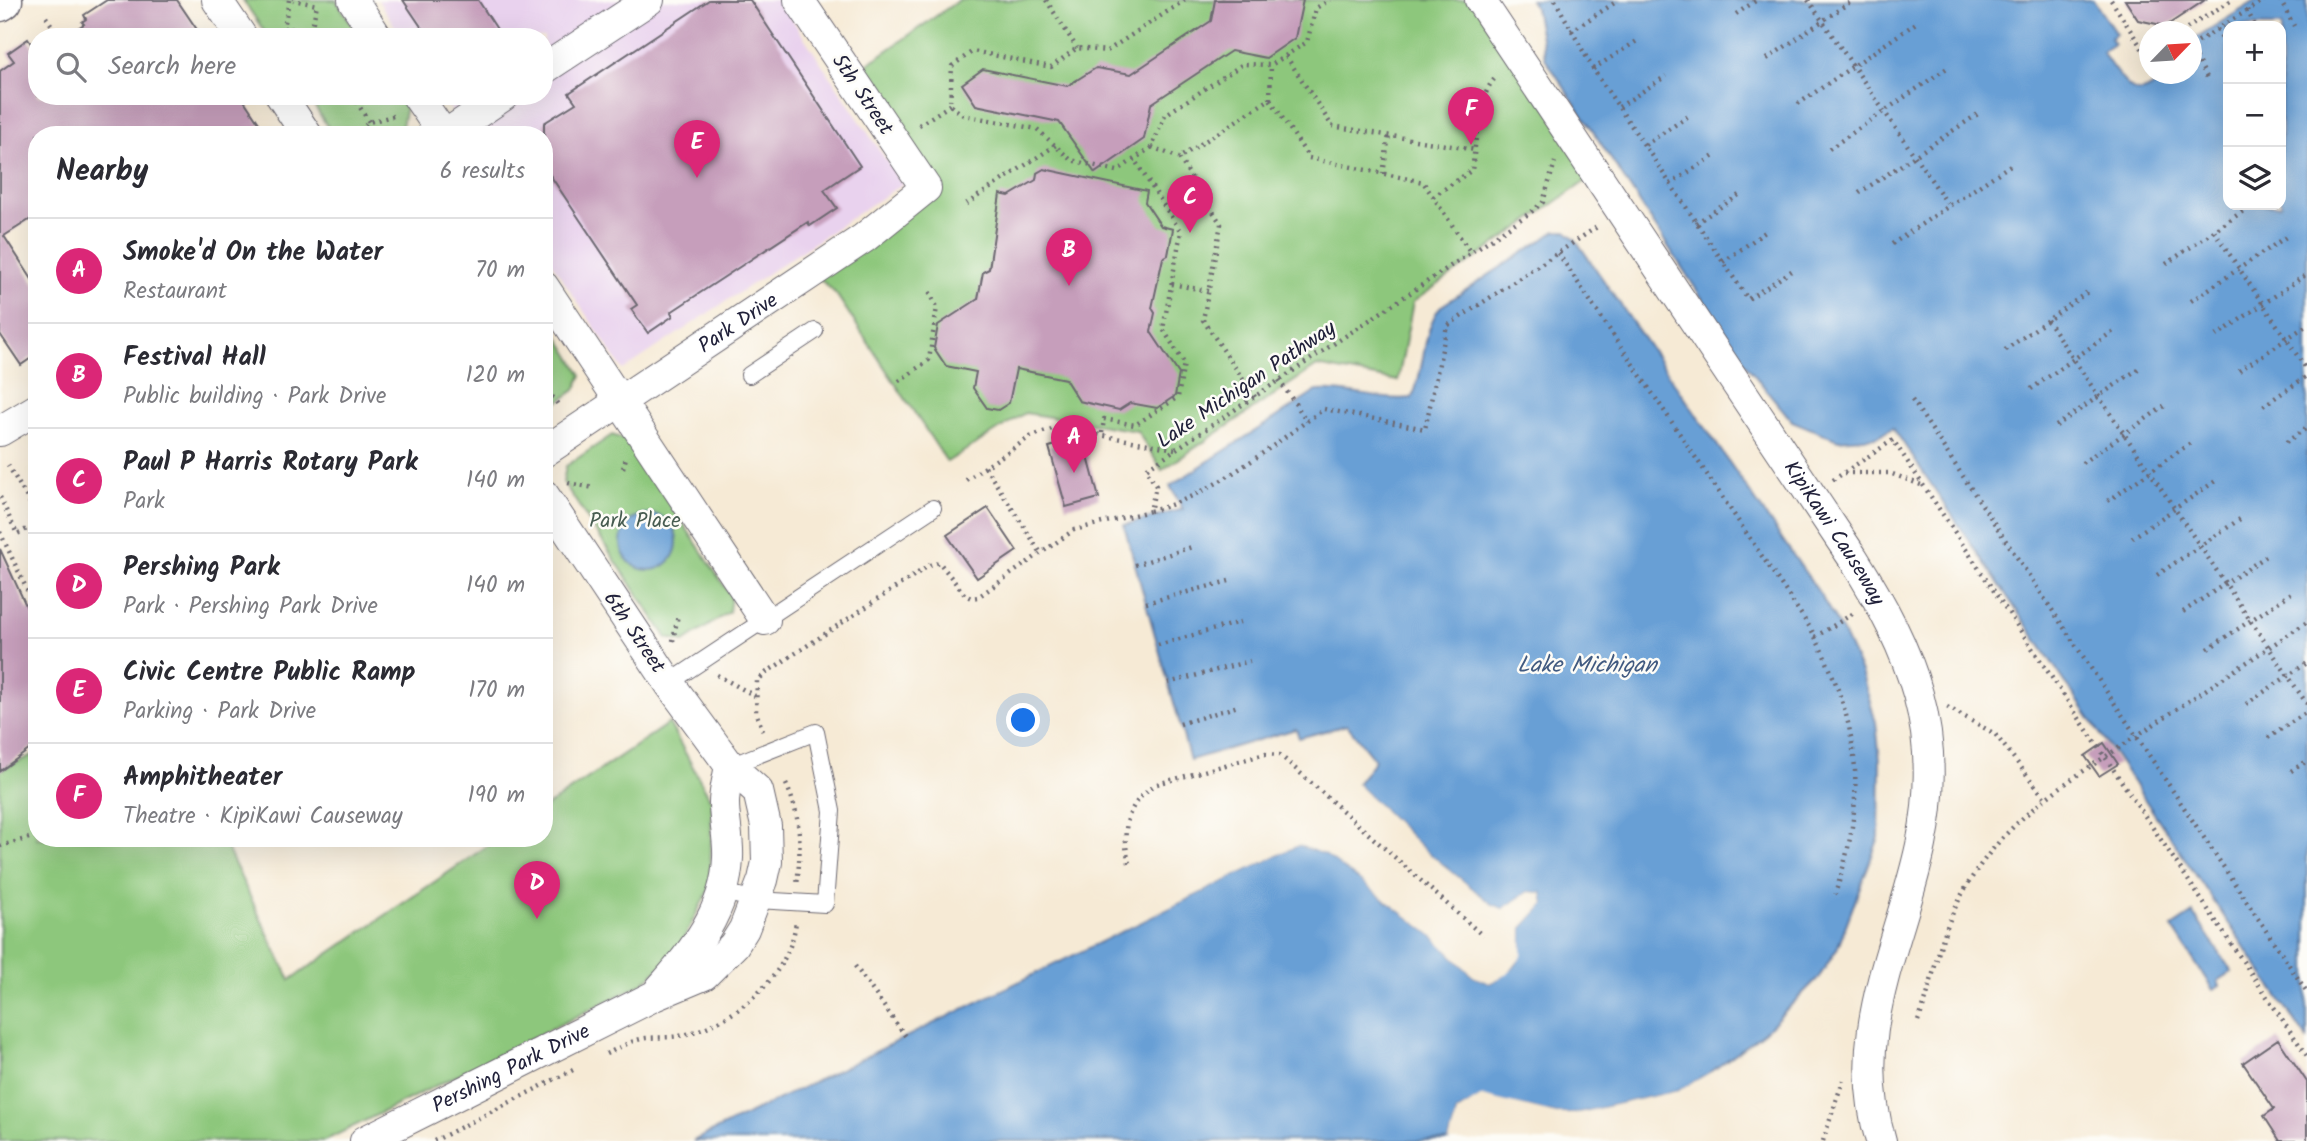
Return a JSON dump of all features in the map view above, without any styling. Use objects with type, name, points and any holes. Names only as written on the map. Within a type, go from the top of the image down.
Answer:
[{"type":"street","points":[[217,0],[236,28]]},
{"type":"street","points":[[353,0],[371,28]]},
{"type":"street","points":[[553,63],[649,0]]},
{"type":"street","name":"5th Street","points":[[800,0],[926,188]]},
{"type":"street","name":"KipiKawi Causeway","points":[[1480,0],[1811,494],[1895,628],[1915,677],[1927,740],[1926,814],[1907,896],[1884,968],[1872,1026],[1870,1084],[1874,1118],[1881,1141]]},
{"type":"street","points":[[287,105],[301,126]]},
{"type":"street","points":[[458,126],[489,105]]},
{"type":"street","points":[[409,106],[433,126]]},
{"type":"street","name":"Park Drive","points":[[553,446],[864,238],[926,188]]},
{"type":"street","points":[[553,301],[765,620]]},
{"type":"street","points":[[0,431],[28,414]]},
{"type":"street","name":"6th Street","points":[[553,490],[669,683],[730,766],[758,791],[766,826],[767,862],[757,900]]},
{"type":"street","points":[[722,892],[728,859],[724,802],[730,766]]},
{"type":"street","name":"Pershing Park Drive","points":[[654,996],[688,958],[706,930],[722,892]]},
{"type":"street","name":"Pershing Park Drive","points":[[365,1141],[654,996],[704,975],[721,961],[744,929],[757,900]]},
{"type":"lane","points":[[749,375],[815,331]]},
{"type":"lane","points":[[669,683],[933,508]]},
{"type":"lane","points":[[722,892],[757,900],[825,904],[832,811],[816,732],[730,766]]},
{"type":"path","points":[[284,28],[291,0],[317,5],[325,0]]},
{"type":"path","points":[[1046,0],[1077,48]]},
{"type":"path","points":[[950,104],[952,66],[973,51],[1051,67],[1077,48],[1107,51],[1185,0]]},
{"type":"path","points":[[950,104],[963,115],[1037,129],[1071,160],[1117,171],[1152,148],[1165,115],[1243,64],[1271,65],[1307,42],[1316,8],[1330,0]]},
{"type":"path","points":[[1555,0],[1594,69],[1748,299],[1793,270]]},
{"type":"path","points":[[1736,14],[1756,0]]},
{"type":"path","points":[[1808,0],[1949,206]]},
{"type":"path","points":[[1767,59],[1853,0]]},
{"type":"path","points":[[2111,0],[2139,44]]},
{"type":"path","points":[[2199,21],[2232,0]]},
{"type":"path","points":[[2202,39],[2264,0]]},
{"type":"path","points":[[2280,0],[2294,26]]},
{"type":"path","points":[[1571,31],[1616,2]]},
{"type":"path","points":[[311,28],[317,5]]},
{"type":"path","points":[[2246,10],[2252,21]]},
{"type":"path","points":[[46,17],[54,28]]},
{"type":"path","points":[[1798,104],[1916,23]]},
{"type":"path","points":[[2217,29],[2223,39]]},
{"type":"path","points":[[1594,69],[1640,39]]},
{"type":"path","points":[[1286,56],[1332,126],[1475,150]]},
{"type":"path","points":[[1495,64],[1508,84]]},
{"type":"path","points":[[1271,65],[1270,99],[1309,158],[1423,182],[1471,253]]},
{"type":"path","points":[[1829,149],[1947,68]]},
{"type":"path","points":[[2202,68],[2208,79]]},
{"type":"path","points":[[1433,197],[1472,170],[1484,98],[1492,80],[1502,73]]},
{"type":"path","points":[[1619,107],[1666,76]]},
{"type":"path","points":[[1179,158],[1270,99]]},
{"type":"path","points":[[919,125],[950,104]]},
{"type":"path","points":[[359,105],[369,122]]},
{"type":"path","points":[[365,126],[409,106]]},
{"type":"path","points":[[1859,193],[1978,114]]},
{"type":"path","points":[[1644,145],[1690,115]]},
{"type":"path","points":[[1383,174],[1389,135]]},
{"type":"path","points":[[966,204],[1056,145]]},
{"type":"path","points":[[1152,148],[1179,158],[1221,223],[1203,320],[1255,397]]},
{"type":"path","points":[[1670,184],[1717,154]]},
{"type":"path","name":"Lake Michigan Pathway","points":[[1150,511],[1156,486],[1146,469],[1471,253],[1543,202],[1556,157]]},
{"type":"path","points":[[1102,433],[1104,419],[1135,425],[1178,397],[1184,363],[1163,329],[1181,232],[1135,159]]},
{"type":"path","points":[[1892,244],[2012,164]]},
{"type":"path","points":[[1696,222],[1742,192]]},
{"type":"path","points":[[2166,264],[2245,210]]},
{"type":"path","points":[[603,1055],[634,1041],[692,1032],[734,1011],[754,996],[786,960],[796,924],[800,846],[797,811],[756,712],[757,681],[767,672],[934,562],[944,567],[971,598],[985,593],[1074,530],[1175,506],[1202,491],[1324,409],[1425,429],[1447,326],[1621,211]]},
{"type":"path","points":[[1723,262],[1768,230]]},
{"type":"path","points":[[2214,231],[2307,370]]},
{"type":"path","points":[[2191,300],[2286,237]]},
{"type":"path","points":[[1558,253],[1815,637],[1847,715],[1855,762],[1857,809],[1835,894]]},
{"type":"path","points":[[2216,336],[2307,274]]},
{"type":"path","points":[[1172,284],[1208,291]]},
{"type":"path","points":[[900,381],[929,360],[937,307],[929,291]]},
{"type":"path","points":[[2005,350],[2089,291]]},
{"type":"path","points":[[2047,320],[2307,704]]},
{"type":"path","points":[[2239,371],[2307,325]]},
{"type":"path","points":[[2031,388],[2115,330]]},
{"type":"path","points":[[2056,426],[2141,368]]},
{"type":"path","points":[[2263,406],[2307,376]]},
{"type":"path","points":[[1279,380],[1307,421]]},
{"type":"path","points":[[553,398],[559,406]]},
{"type":"path","points":[[1912,400],[2307,992]]},
{"type":"path","points":[[2082,463],[2166,405]]},
{"type":"path","points":[[966,480],[1030,437],[1057,427],[1102,433],[1176,449]]},
{"type":"path","points":[[2287,442],[2307,428]]},
{"type":"path","points":[[1811,494],[1893,440],[2307,1056]]},
{"type":"path","points":[[2108,501],[2192,443]]},
{"type":"path","points":[[8,464],[28,499]]},
{"type":"path","points":[[985,467],[1041,553]]},
{"type":"path","points":[[1843,473],[1890,473],[1927,487]]},
{"type":"path","points":[[2132,538],[2217,480]]},
{"type":"path","points":[[553,487],[594,488]]},
{"type":"path","points":[[0,497],[17,534],[28,528]]},
{"type":"path","points":[[2157,575],[2243,517]]},
{"type":"path","points":[[0,532],[28,592]]},
{"type":"path","points":[[1135,565],[1195,546]]},
{"type":"path","points":[[2183,612],[2268,555]]},
{"type":"path","points":[[1146,603],[1229,581]]},
{"type":"path","points":[[2208,649],[2293,592]]},
{"type":"path","points":[[1815,637],[1855,612]]},
{"type":"path","points":[[671,649],[678,615]]},
{"type":"path","points":[[1158,645],[1240,622]]},
{"type":"path","points":[[1918,1021],[1928,999],[1945,933],[1962,895],[1987,855],[2044,797],[2307,622]]},
{"type":"path","points":[[1168,683],[1250,661]]},
{"type":"path","points":[[2246,704],[2307,663]]},
{"type":"path","points":[[713,673],[755,696]]},
{"type":"path","points":[[1922,706],[1945,705],[1995,734],[2044,797]]},
{"type":"path","points":[[1180,724],[1238,706]]},
{"type":"path","points":[[2268,738],[2307,712]]},
{"type":"path","points":[[1129,863],[1124,838],[1127,818],[1145,792],[1157,784],[1252,758],[1280,755],[1483,936]]},
{"type":"path","points":[[2291,771],[2307,761]]},
{"type":"path","points":[[0,846],[28,838]]},
{"type":"path","points":[[855,966],[906,1037]]},
{"type":"path","points":[[433,1141],[582,1065]]},
{"type":"path","points":[[1823,1141],[1844,1074]]},
{"type":"shaded area","points":[[378,0],[779,0],[902,184],[623,370],[553,265],[553,126],[461,126],[448,105],[553,105],[553,28],[396,28]]},
{"type":"green space","points":[[243,0],[336,0],[354,28],[262,28]]},
{"type":"green space","points":[[959,0],[1478,0],[1596,174],[1413,302],[1398,381],[1317,366],[1162,470],[1137,431],[1025,413],[947,462],[836,294],[813,272],[925,188],[851,76]]},
{"type":"green space","points":[[314,105],[406,106],[402,126],[327,126]]},
{"type":"green space","points":[[553,328],[582,375],[575,390],[553,406]]},
{"type":"green space","name":"Park Place","points":[[612,435],[629,441],[731,596],[729,612],[684,642],[667,638],[563,482],[566,466]]},
{"type":"green space","points":[[669,723],[712,802],[710,887],[677,952],[642,984],[324,1141],[0,1141],[0,770],[28,757],[28,847],[226,847],[290,980],[486,847],[553,847],[553,802]]},
{"type":"water","points":[[1530,0],[2093,0],[2116,34],[2110,38],[2114,44],[2102,52],[2117,74],[2137,91],[2156,84],[2202,84],[2202,34],[2257,0],[2307,0],[2307,1039],[1893,428],[1876,437],[1838,440],[1792,421],[1745,364],[1545,58],[1535,8]]},
{"type":"water","name":"Lake Michigan","points":[[1556,231],[1566,231],[1575,239],[1818,591],[1842,631],[1861,672],[1876,722],[1880,760],[1879,837],[1837,949],[1819,977],[1764,1032],[1711,1072],[1678,1091],[1574,1114],[1557,1114],[1482,1097],[1457,1112],[1449,1141],[693,1141],[1298,845],[1325,854],[1432,935],[1473,976],[1489,983],[1513,968],[1520,956],[1522,928],[1544,904],[1542,893],[1528,892],[1503,909],[1491,904],[1421,847],[1357,784],[1375,760],[1347,725],[1299,738],[1296,729],[1190,760],[1124,525],[1183,509],[1170,486],[1317,391],[1412,398],[1420,375],[1426,339],[1440,307]]},
{"type":"water","points":[[643,514],[655,514],[665,518],[673,526],[677,542],[673,558],[665,566],[655,570],[643,570],[633,566],[625,558],[621,548],[621,536],[625,526],[633,518]]},
{"type":"water","points":[[2193,913],[2232,972],[2218,981],[2220,986],[2213,990],[2172,927]]},
{"type":"pier","points":[[1357,784],[1421,847],[1491,904],[1503,909],[1528,892],[1542,893],[1544,904],[1522,928],[1522,956],[1508,974],[1489,983],[1473,976],[1432,935],[1325,854],[1298,845],[689,1141],[1298,841],[1327,851],[1434,933],[1475,973],[1489,979],[1506,971],[1519,955],[1519,927],[1541,903],[1539,896],[1529,895],[1503,912],[1489,907],[1418,849],[1355,787]]},
{"type":"pier","points":[[1711,1072],[1714,1074],[1679,1095],[1575,1117],[1556,1117],[1483,1100],[1460,1114],[1452,1141],[1449,1141],[1457,1112],[1482,1096],[1557,1114],[1574,1114],[1678,1091]]},
{"type":"building","points":[[107,0],[177,0],[196,28],[78,28],[84,24],[84,15]]},
{"type":"building","points":[[403,0],[478,0],[496,28],[422,28]]},
{"type":"building","points":[[709,0],[750,0],[860,166],[824,190],[837,208],[810,226],[808,222],[671,312],[673,316],[648,333],[631,309],[637,305],[553,179],[553,126],[544,126],[544,123],[576,103],[569,93]]},
{"type":"building","points":[[1215,0],[1303,0],[1295,38],[1266,58],[1231,51],[1151,104],[1144,139],[1095,173],[1059,122],[976,105],[962,84],[983,69],[1067,86],[1096,68],[1131,74],[1211,21]]},
{"type":"building","points":[[2125,0],[2205,0],[2174,21],[2138,20]]},
{"type":"building","points":[[28,39],[28,105],[247,105],[261,126],[28,126],[28,221],[4,236],[28,273],[28,360],[21,365],[0,334],[0,71],[14,61],[8,53]]},
{"type":"building","points":[[1044,169],[1147,191],[1145,202],[1161,226],[1173,229],[1168,255],[1163,258],[1152,308],[1155,313],[1151,332],[1179,374],[1175,396],[1157,408],[1130,403],[1119,410],[1079,401],[1065,379],[1016,369],[1009,403],[998,410],[987,408],[973,388],[976,372],[946,366],[934,348],[938,325],[978,299],[983,272],[989,269],[1000,194],[1009,196],[1036,180],[1037,173]]},
{"type":"building","points":[[1083,438],[1099,498],[1066,507],[1049,447]]},
{"type":"building","points":[[988,508],[1017,551],[977,578],[947,535]]},
{"type":"building","points":[[0,549],[28,610],[28,751],[0,771]]},
{"type":"building","points":[[2104,743],[2118,764],[2099,776],[2085,756]]},
{"type":"building","points":[[2278,1039],[2307,1082],[2307,1141],[2280,1141],[2264,1116],[2274,1109],[2243,1063]]},
{"type":"place","name":"Amphitheater","points":[[1471,145]]},
{"type":"place","name":"Civic Centre Public Ramp","points":[[697,178]]},
{"type":"place","name":"Paul P Harris Rotary Park","points":[[1190,233]]},
{"type":"place","name":"Festival Hall","points":[[1069,286]]},
{"type":"place","name":"Smoke'd On the Water","points":[[1074,473]]},
{"type":"place","name":"Pershing Park","points":[[537,919]]}]
